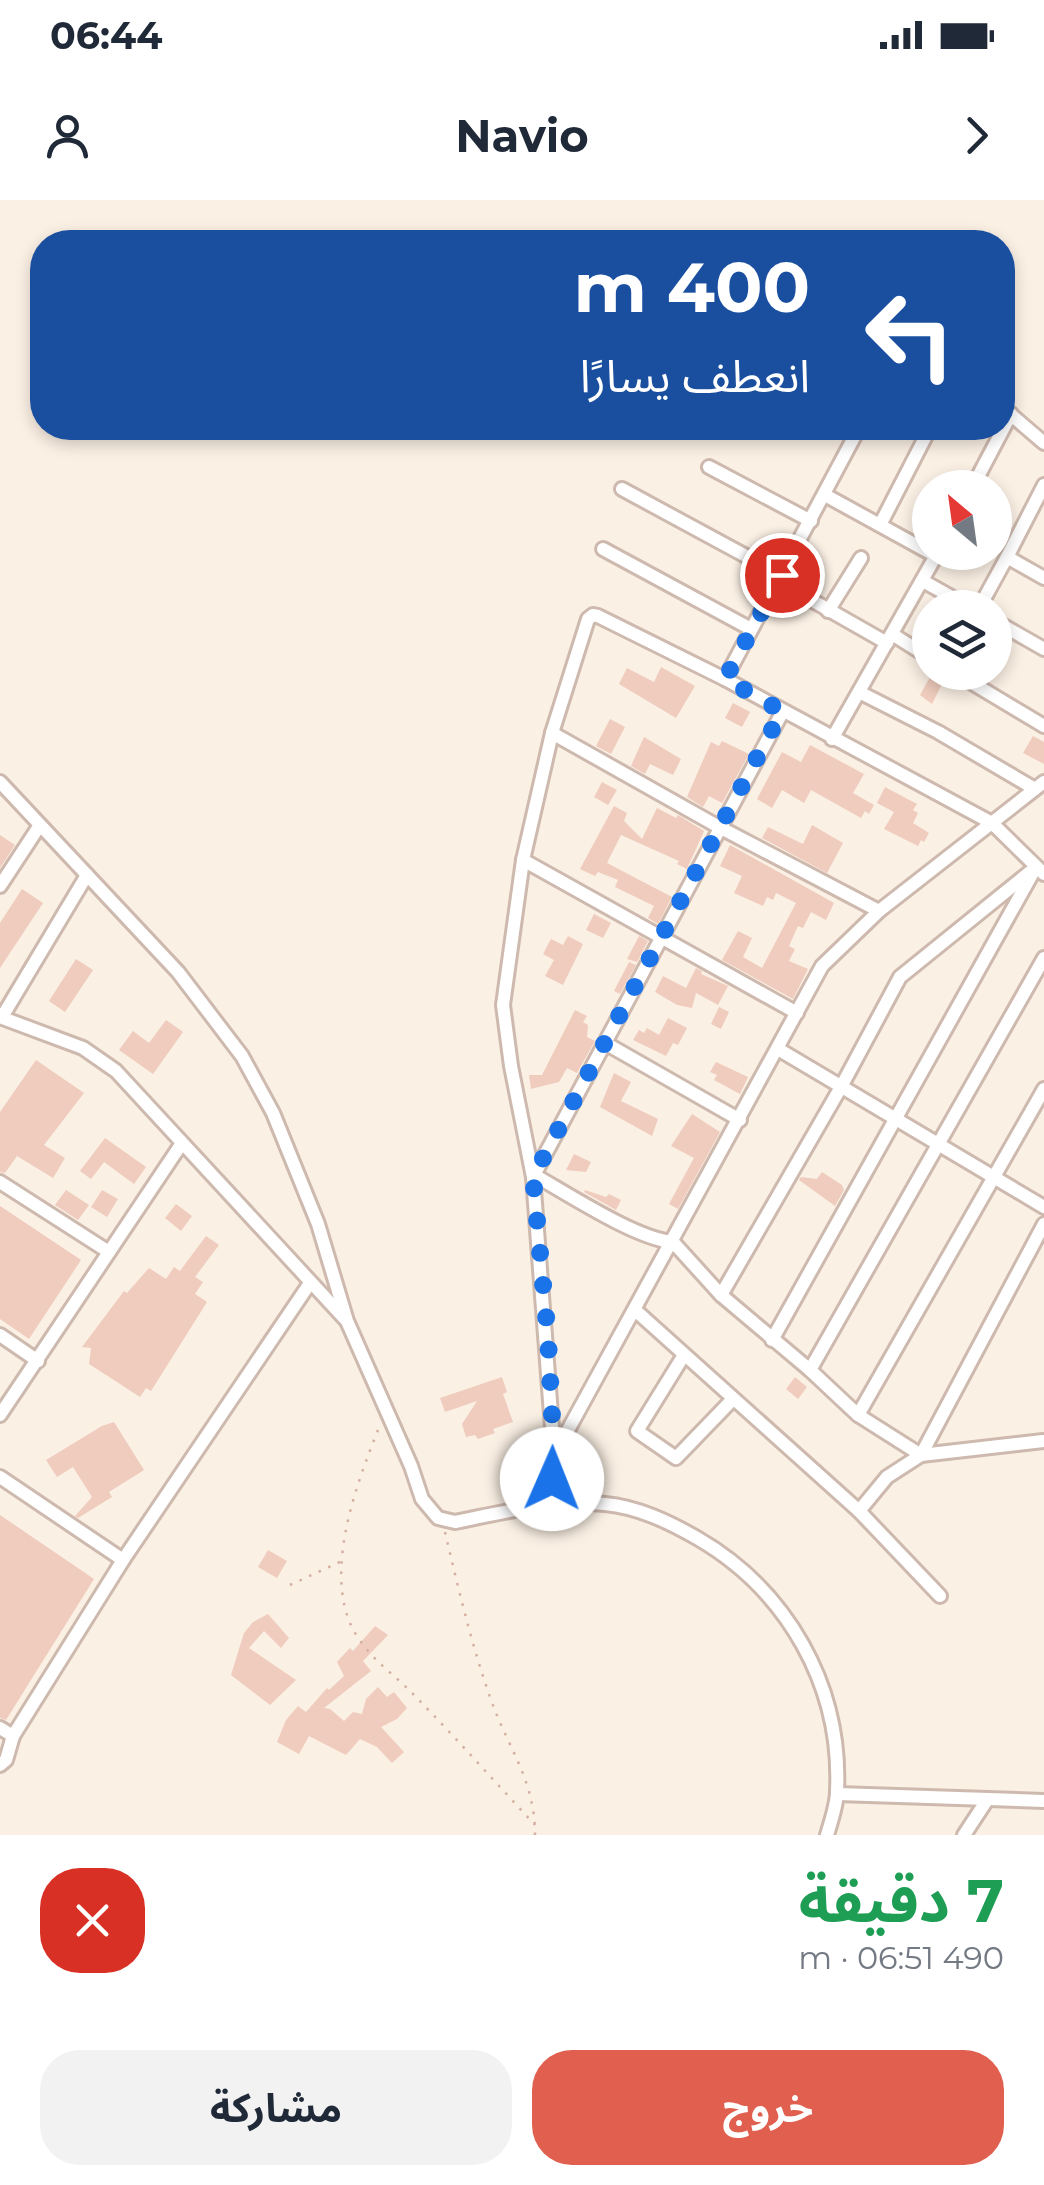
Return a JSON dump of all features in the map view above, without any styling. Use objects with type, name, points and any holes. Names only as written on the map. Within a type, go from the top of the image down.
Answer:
[{"type":"street","points":[[1015,418],[1044,444]]},
{"type":"street","points":[[725,679],[853,440]]},
{"type":"street","points":[[880,525],[924,440]]},
{"type":"street","points":[[980,470],[994,440]]},
{"type":"street","points":[[709,466],[811,521]]},
{"type":"street","points":[[1012,546],[1044,484]]},
{"type":"street","points":[[622,488],[780,578],[828,612],[912,649]]},
{"type":"street","points":[[826,494],[912,541]]},
{"type":"street","points":[[603,549],[752,630]]},
{"type":"street","points":[[828,612],[861,558]]},
{"type":"street","points":[[1012,559],[1044,578]]},
{"type":"street","points":[[832,739],[928,570]]},
{"type":"street","points":[[923,580],[940,590]]},
{"type":"street","points":[[550,1503],[554,1454],[534,1176],[504,1026],[504,986],[523,860],[552,733],[587,621],[592,616],[725,679],[992,823],[1040,870]]},
{"type":"street","points":[[1012,631],[1044,649]]},
{"type":"street","points":[[984,690],[1044,726]]},
{"type":"street","points":[[554,1454],[822,966],[879,911],[1040,785],[859,692]]},
{"type":"street","points":[[534,1176],[782,711]]},
{"type":"street","points":[[552,733],[879,911]]},
{"type":"street","points":[[0,782],[178,972],[254,1075],[318,1224],[346,1321],[422,1500],[443,1521],[455,1522],[550,1503],[606,1504],[662,1519],[720,1552],[758,1583],[784,1612],[819,1678],[834,1732],[838,1794],[828,1835]]},
{"type":"street","points":[[0,886],[40,825]]},
{"type":"street","points":[[523,860],[798,1013]]},
{"type":"street","points":[[721,1295],[900,977],[1040,870]]},
{"type":"street","points":[[772,1340],[894,1118],[1040,870]]},
{"type":"street","points":[[87,875],[1,1017],[94,1054],[126,1080],[346,1321]]},
{"type":"street","points":[[810,1370],[1044,958]]},
{"type":"street","points":[[605,1044],[740,1120]]},
{"type":"street","points":[[778,1049],[1044,1207]]},
{"type":"street","points":[[858,1415],[1044,1089]]},
{"type":"street","points":[[0,1415],[182,1143]]},
{"type":"street","points":[[534,1176],[661,1241],[673,1242],[721,1295],[858,1415],[920,1455]]},
{"type":"street","points":[[0,1182],[110,1252]]},
{"type":"street","points":[[920,1455],[1044,1224]]},
{"type":"street","points":[[0,1766],[6,1760],[13,1736],[123,1560],[310,1283]]},
{"type":"street","points":[[635,1310],[858,1511],[940,1596]]},
{"type":"street","points":[[0,1335],[38,1360]]},
{"type":"street","points":[[684,1354],[637,1431],[676,1458],[733,1399]]},
{"type":"street","points":[[858,1511],[887,1477],[920,1455],[1044,1442]]},
{"type":"street","points":[[0,1477],[123,1560]]},
{"type":"street","points":[[0,1728],[13,1736]]},
{"type":"street","points":[[838,1794],[1044,1801]]},
{"type":"street","points":[[964,1835],[987,1800]]},
{"type":"path","points":[[386,1410],[351,1504],[344,1560],[346,1605],[362,1644],[414,1694],[535,1825]]},
{"type":"path","points":[[443,1521],[478,1662],[500,1724],[529,1786],[535,1835]]},
{"type":"path","points":[[290,1584],[344,1560]]},
{"type":"building","points":[[661,667],[695,686],[676,718],[619,684],[627,668],[654,682]]},
{"type":"building","points":[[923,690],[939,690],[932,704],[920,695]]},
{"type":"building","points":[[733,703],[750,712],[742,727],[725,718]]},
{"type":"building","points":[[610,719],[625,727],[611,754],[596,746]]},
{"type":"building","points":[[1033,736],[1044,742],[1044,764],[1023,753]]},
{"type":"building","points":[[644,737],[681,759],[673,775],[650,764],[645,774],[631,766]]},
{"type":"building","points":[[722,741],[749,754],[722,803],[709,796],[703,807],[687,797],[711,742],[719,746]]},
{"type":"building","points":[[810,745],[864,774],[853,793],[874,805],[869,814],[865,811],[861,818],[811,790],[804,803],[782,790],[772,808],[757,799],[782,752],[801,762]]},
{"type":"building","points":[[602,782],[617,790],[608,805],[594,797]]},
{"type":"building","points":[[885,787],[917,804],[913,823],[929,833],[918,846],[884,829],[894,812],[877,803]]},
{"type":"building","points":[[614,806],[627,813],[624,821],[642,839],[657,808],[704,831],[687,869],[677,864],[679,861],[621,835],[607,863],[672,897],[658,924],[648,918],[654,906],[615,887],[618,880],[580,869]]},
{"type":"building","points":[[812,825],[843,843],[827,873],[762,838],[768,827],[803,844]]},
{"type":"building","points":[[0,835],[15,845],[0,868]]},
{"type":"building","points":[[730,845],[834,903],[826,920],[811,912],[803,928],[798,926],[789,946],[795,949],[789,961],[808,969],[793,999],[722,960],[738,931],[752,938],[743,957],[762,968],[796,903],[776,893],[773,900],[767,897],[763,906],[734,893],[742,876],[720,866]]},
{"type":"building","points":[[22,889],[43,903],[0,968],[0,923]]},
{"type":"building","points":[[594,914],[611,923],[603,938],[586,930]]},
{"type":"building","points":[[568,936],[583,944],[563,985],[545,976],[554,960],[543,954],[551,939],[563,945]]},
{"type":"building","points":[[639,936],[648,941],[637,962],[627,959]]},
{"type":"building","points":[[76,959],[93,970],[65,1012],[49,1001]]},
{"type":"building","points":[[629,962],[636,965],[620,994],[614,991]]},
{"type":"building","points":[[696,968],[728,986],[718,1005],[696,993],[692,1008],[677,1005],[655,992],[663,976],[686,988]]},
{"type":"building","points":[[719,1007],[729,1012],[721,1029],[711,1024]]},
{"type":"building","points":[[575,1010],[587,1016],[583,1022],[588,1025],[587,1037],[595,1041],[577,1073],[567,1068],[559,1082],[531,1089],[529,1075],[542,1075]]},
{"type":"building","points":[[668,1018],[687,1028],[666,1056],[633,1040],[639,1030],[644,1033],[647,1028],[659,1035]]},
{"type":"building","points":[[166,1020],[183,1032],[153,1074],[119,1050],[133,1031],[149,1043]]},
{"type":"building","points":[[36,1060],[84,1093],[44,1145],[65,1158],[53,1178],[17,1156],[5,1173],[0,1172],[0,1112]]},
{"type":"building","points":[[716,1062],[748,1077],[740,1094],[714,1080],[717,1075],[710,1072]]},
{"type":"building","points":[[614,1073],[631,1082],[621,1101],[658,1119],[652,1136],[600,1107]]},
{"type":"building","points":[[692,1114],[720,1132],[678,1209],[669,1204],[694,1158],[671,1146]]},
{"type":"building","points":[[105,1138],[146,1167],[134,1184],[104,1162],[91,1179],[80,1171]]},
{"type":"building","points":[[574,1154],[591,1162],[586,1172],[566,1170]]},
{"type":"building","points":[[822,1172],[844,1190],[835,1206],[799,1180],[817,1179]]},
{"type":"building","points":[[66,1190],[89,1205],[78,1220],[55,1205]]},
{"type":"building","points":[[102,1190],[118,1199],[107,1217],[91,1207]]},
{"type":"building","points":[[585,1190],[606,1197],[609,1194],[621,1200],[616,1210]]},
{"type":"building","points":[[176,1204],[192,1216],[181,1231],[165,1218]]},
{"type":"building","points":[[0,1206],[81,1260],[29,1339],[0,1319]]},
{"type":"building","points":[[206,1236],[219,1245],[195,1277],[203,1282],[195,1294],[207,1302],[151,1391],[146,1388],[140,1397],[89,1364],[91,1348],[82,1347],[124,1291],[127,1293],[149,1268],[166,1279],[174,1267],[180,1271]]},
{"type":"building","points":[[502,1377],[507,1392],[503,1394],[513,1422],[478,1439],[475,1435],[466,1437],[462,1424],[477,1401],[445,1412],[440,1398]]},
{"type":"building","points":[[795,1377],[807,1387],[798,1399],[786,1389]]},
{"type":"building","points":[[114,1422],[144,1470],[109,1492],[112,1497],[78,1518],[75,1516],[92,1497],[73,1467],[57,1477],[46,1460]]},
{"type":"building","points":[[0,1515],[94,1579],[6,1720],[0,1718]]},
{"type":"building","points":[[268,1550],[287,1561],[277,1578],[258,1567]]},
{"type":"building","points":[[268,1614],[289,1638],[281,1648],[264,1631],[249,1648],[296,1680],[270,1705],[231,1675],[244,1633],[253,1622]]},
{"type":"building","points":[[375,1626],[388,1635],[363,1661],[371,1671],[324,1708],[344,1721],[353,1712],[362,1714],[366,1699],[378,1687],[387,1697],[394,1692],[407,1708],[381,1727],[404,1752],[392,1763],[377,1747],[360,1739],[346,1755],[309,1736],[299,1754],[277,1742],[286,1720],[298,1706],[306,1712],[344,1676],[337,1662],[350,1648],[353,1651]]},
{"type":"route","points":[[552,1479],[548,1337],[533,1177],[782,711],[725,679],[782,575]]}]
